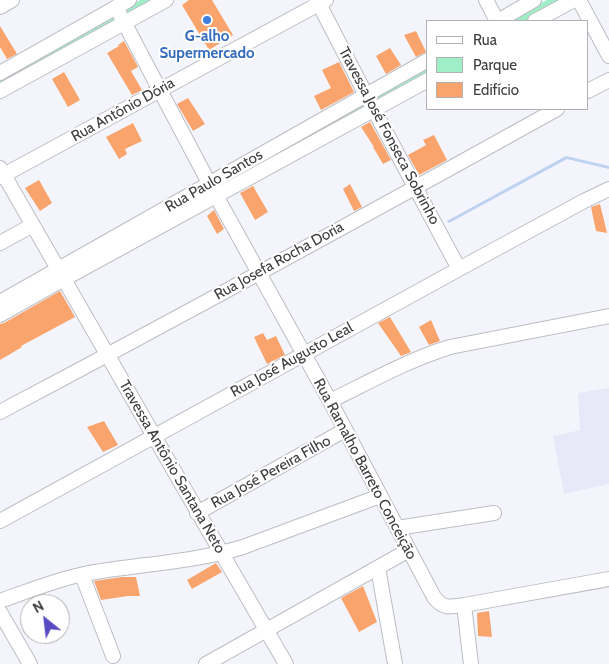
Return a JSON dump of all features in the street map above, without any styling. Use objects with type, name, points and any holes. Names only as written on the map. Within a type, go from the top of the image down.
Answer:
[{"type":"street","points":[[0,7],[12,0]]},
{"type":"street","points":[[0,73],[129,0]]},
{"type":"street","points":[[0,91],[166,0]]},
{"type":"street","points":[[486,0],[497,20]]},
{"type":"street","points":[[500,20],[534,0]]},
{"type":"street","points":[[537,20],[574,0]]},
{"type":"street","points":[[579,0],[609,56]]},
{"type":"street","name":"Rua Antônio Dória","points":[[1,174],[321,1]]},
{"type":"street","name":"Travessa José Fonseca Sobrinho","points":[[321,1],[366,95],[459,268]]},
{"type":"street","name":"Rua Ramalho Barreto Conceição","points":[[116,7],[159,90],[330,401],[434,596],[442,605],[448,607],[464,605]]},
{"type":"street","name":"Rua Paulo Santos","points":[[0,302],[61,274],[213,189],[366,95],[426,61]]},
{"type":"street","points":[[589,90],[609,80]]},
{"type":"street","name":"Rua Paulo Santos","points":[[213,189],[374,110],[426,81]]},
{"type":"street","name":"Rua Josefa Rocha Doria","points":[[0,412],[416,187],[549,111]]},
{"type":"street","name":"Travessa Antônio Santana Neto","points":[[1,174],[33,225],[197,513],[286,664]]},
{"type":"street","name":"Rua José Augusto Leal","points":[[0,521],[459,268],[584,201],[609,190]]},
{"type":"street","points":[[0,244],[33,225]]},
{"type":"street","name":"Rua Paulo Santos","points":[[0,315],[61,274]]},
{"type":"street","points":[[330,401],[430,353],[609,316]]},
{"type":"street","name":"Rua José Pereira Filho","points":[[197,513],[345,430]]},
{"type":"street","points":[[0,601],[51,582],[82,575],[221,553],[243,547],[380,496]]},
{"type":"street","points":[[397,528],[494,513]]},
{"type":"street","points":[[206,664],[409,550]]},
{"type":"street","points":[[378,568],[395,664]]},
{"type":"street","points":[[82,575],[113,656]]},
{"type":"street","points":[[471,664],[464,605],[609,579]]},
{"type":"street","points":[[0,612],[30,664]]},
{"type":"shaded area","points":[[609,388],[609,484],[564,494],[553,436],[580,430],[578,393]]},
{"type":"green space","points":[[140,0],[160,0],[126,19],[122,10]]},
{"type":"green space","points":[[547,0],[569,0],[531,20],[510,20]]},
{"type":"green space","points":[[114,15],[117,20],[0,87],[0,76]]},
{"type":"green space","points":[[426,67],[426,78],[380,103],[375,96]]},
{"type":"green space","points":[[371,98],[375,106],[219,189],[216,183]]},
{"type":"water","points":[[566,156],[609,166],[609,169],[567,159],[449,223],[447,221]]},
{"type":"building","name":"G-alho Supermercado","points":[[189,0],[212,0],[233,35],[209,50],[182,5]]},
{"type":"building","points":[[0,26],[17,54],[7,59],[0,47]]},
{"type":"building","points":[[416,31],[426,52],[416,57],[404,35]]},
{"type":"building","points":[[124,41],[138,67],[131,71],[142,90],[132,95],[107,53]]},
{"type":"building","points":[[390,48],[401,65],[386,74],[376,56]]},
{"type":"building","points":[[339,62],[354,92],[321,110],[314,96],[331,88],[322,70]]},
{"type":"building","points":[[64,72],[80,100],[68,107],[52,79]]},
{"type":"building","points":[[188,98],[205,124],[193,131],[177,104]]},
{"type":"building","points":[[370,122],[391,160],[383,164],[361,127]]},
{"type":"building","points":[[133,123],[142,141],[125,149],[127,154],[119,159],[106,137]]},
{"type":"building","points":[[434,135],[447,160],[419,175],[408,155],[426,145],[423,140]]},
{"type":"building","points":[[39,180],[52,203],[40,211],[25,188]]},
{"type":"building","points":[[350,184],[362,207],[354,211],[343,189]]},
{"type":"building","points":[[253,186],[268,212],[255,220],[240,193]]},
{"type":"building","points":[[600,204],[607,233],[596,231],[591,207]]},
{"type":"building","points":[[214,210],[224,229],[217,234],[207,216]]},
{"type":"building","points":[[60,291],[75,317],[21,346],[0,360],[0,324]]},
{"type":"building","points":[[390,317],[411,352],[401,356],[378,323]]},
{"type":"building","points":[[431,320],[440,341],[429,345],[419,327]]},
{"type":"building","points":[[263,333],[267,340],[276,336],[285,355],[267,364],[254,337]]},
{"type":"building","points":[[104,421],[118,445],[103,452],[87,427]]},
{"type":"building","points":[[216,563],[222,572],[192,589],[187,580]]},
{"type":"building","points":[[136,577],[140,596],[101,600],[94,581]]},
{"type":"building","points":[[363,586],[377,622],[359,632],[341,598]]},
{"type":"building","points":[[489,611],[492,637],[478,636],[477,613]]},
{"type":"place","name":"G-alho Supermercado","points":[[207,20]]}]
